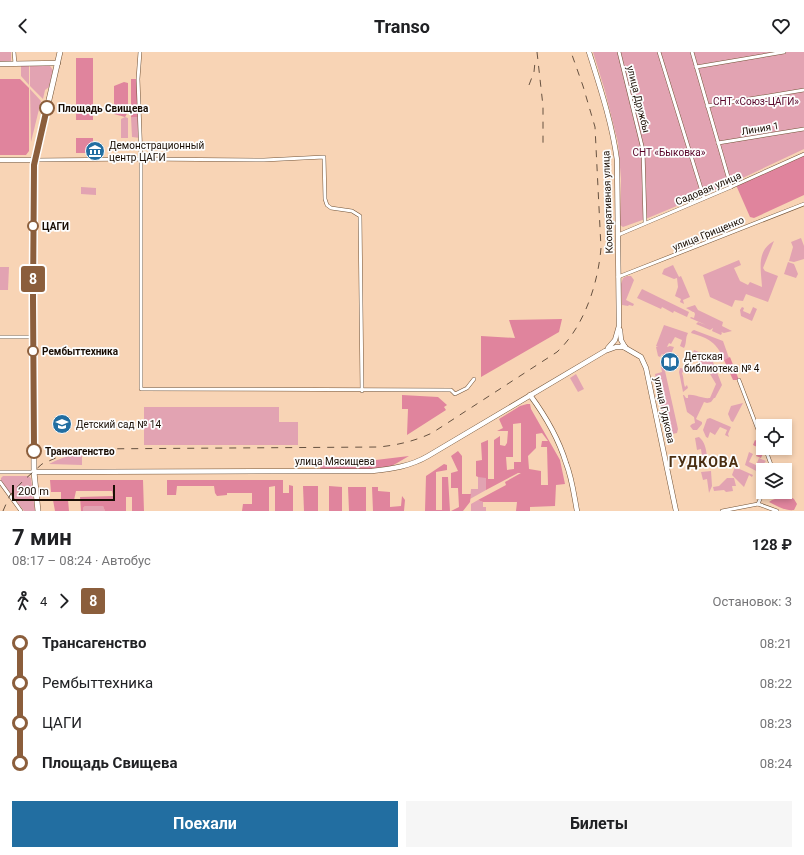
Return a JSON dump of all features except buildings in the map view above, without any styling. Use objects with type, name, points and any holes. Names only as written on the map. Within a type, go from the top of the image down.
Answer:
[{"type":"main road","points":[[38,511],[34,472],[33,208],[35,160],[60,52]]},
{"type":"main road","name":"Кооперативная улица","points":[[589,52],[603,96],[615,146],[617,176],[619,326],[614,342],[605,351]]},
{"type":"main road","points":[[0,64],[58,63]]},
{"type":"main road","points":[[0,160],[35,160]]},
{"type":"main road","points":[[619,326],[620,340],[625,347]]},
{"type":"main road","name":"улица Гудкова","points":[[614,342],[641,357],[646,368],[676,511]]},
{"type":"main road","points":[[605,351],[616,347],[625,347]]},
{"type":"main road","name":"улица Мясищева","points":[[34,472],[372,471],[391,469],[423,459],[605,351]]},
{"type":"main road","points":[[530,395],[553,433],[564,455],[577,511]]},
{"type":"street","points":[[14,52],[15,64]]},
{"type":"street","points":[[140,52],[138,79],[141,159],[141,389],[451,390],[455,394],[467,388],[474,379]]},
{"type":"street","name":"улица Дружбы","points":[[619,52],[643,150],[646,222]]},
{"type":"street","points":[[659,52],[704,198]]},
{"type":"street","points":[[692,52],[731,187]]},
{"type":"street","points":[[696,67],[784,52]]},
{"type":"street","points":[[707,106],[804,90]]},
{"type":"street","name":"Линия 1","points":[[718,143],[804,129]]},
{"type":"street","name":"Садовая улица","points":[[618,235],[804,154]]},
{"type":"street","points":[[35,160],[264,160],[324,157],[325,199],[327,205],[330,208],[352,210],[360,216],[362,390]]},
{"type":"street","name":"улица Грищенко","points":[[618,277],[804,204]]},
{"type":"street","points":[[0,337],[33,337]]},
{"type":"street","points":[[739,380],[756,424]]},
{"type":"street","points":[[0,472],[34,472]]},
{"type":"street","points":[[0,482],[21,511]]},
{"type":"street","points":[[758,504],[760,499]]},
{"type":"street","points":[[722,511],[758,504],[777,511]]},
{"type":"green space","points":[[0,52],[11,52],[11,62],[0,62]]},
{"type":"green space","points":[[593,52],[804,52],[804,149],[732,183],[623,227],[620,225],[621,179],[618,143],[605,91]]},
{"type":"green space","points":[[21,66],[29,66],[29,85],[21,76]]},
{"type":"green space","points":[[30,66],[50,66],[53,70],[49,87],[45,90],[43,99],[30,86]]},
{"type":"green space","points":[[30,89],[41,101],[31,142]]},
{"type":"green space","points":[[125,117],[128,118],[128,138],[121,138],[121,119]]},
{"type":"green space","points":[[131,117],[140,117],[140,138],[132,137]]},
{"type":"green space","points":[[81,187],[96,188],[96,195],[81,194]]},
{"type":"green space","points":[[801,238],[804,246],[804,259],[794,262],[789,261],[793,247],[791,242]]},
{"type":"green space","points":[[774,241],[763,268],[765,271],[778,276],[768,302],[746,294],[743,301],[735,300],[732,307],[710,297],[703,275],[739,260],[741,265],[734,268],[740,281],[748,285],[750,282],[762,287],[762,255],[768,245]]},
{"type":"green space","points":[[788,262],[794,264],[798,274],[796,278],[784,274]]},
{"type":"green space","points":[[673,265],[679,277],[681,276],[690,297],[683,300],[684,304],[680,302],[681,299],[675,296],[678,287],[677,278],[674,279],[662,274],[664,269]]},
{"type":"green space","points":[[0,267],[9,267],[8,290],[0,290]]},
{"type":"green space","points":[[631,276],[634,280],[626,300],[634,304],[633,306],[622,305],[621,284],[623,278]]},
{"type":"green space","points":[[642,289],[689,312],[687,317],[674,311],[673,313],[662,307],[661,309],[637,298]]},
{"type":"green space","points":[[695,305],[698,310],[723,322],[722,326],[732,331],[724,333],[721,332],[721,335],[712,331],[713,328],[710,330],[696,324],[698,322],[706,325],[690,318],[694,318],[695,314],[686,308]]},
{"type":"green space","points":[[742,307],[744,308],[743,311],[750,314],[753,307],[757,309],[752,321],[741,316],[740,310]]},
{"type":"green space","points":[[664,325],[688,333],[684,348],[680,346],[682,340],[675,337],[671,344],[669,343],[667,347],[674,347],[671,354],[673,355],[671,359],[662,354],[660,357],[658,356],[656,347],[658,347],[656,346]]},
{"type":"green space","points":[[694,330],[723,341],[729,358],[724,360],[712,342],[691,333]]},
{"type":"green space","points":[[694,350],[711,357],[722,385],[711,402],[704,402],[696,419],[702,422],[697,430],[693,430],[690,426],[695,423],[694,417],[687,412],[683,395],[686,398],[688,398],[688,395],[691,395],[710,398],[716,384],[710,374],[712,373],[708,365],[705,366],[691,357]]},
{"type":"green space","points":[[660,361],[665,363],[663,367],[678,429],[677,433],[667,435],[655,374],[662,372]]},
{"type":"green space","points":[[680,368],[688,369],[687,372],[684,371],[682,373],[685,387],[687,385],[688,388],[683,392],[679,372]]},
{"type":"green space","points":[[576,374],[584,389],[578,392],[570,378]]},
{"type":"green space","points":[[743,403],[733,422],[731,421],[728,414],[731,406]]},
{"type":"green space","points":[[144,407],[279,407],[279,422],[298,422],[298,445],[144,445]]},
{"type":"green space","points":[[710,418],[731,427],[728,434],[729,437],[725,435],[727,430],[720,427],[715,435],[710,432],[708,438],[706,437],[703,430],[707,419]]},
{"type":"green space","points":[[699,437],[704,443],[707,456],[702,457],[701,449],[697,450],[695,438]]},
{"type":"green space","points":[[109,450],[109,453],[82,454],[82,465],[49,464],[78,454]]},
{"type":"green space","points":[[749,452],[753,454],[749,462],[756,465],[756,471],[745,465]]},
{"type":"green space","points":[[759,458],[766,461],[764,463],[757,463]]},
{"type":"green space","points":[[735,467],[753,475],[752,477],[749,475],[744,487],[732,475]]},
{"type":"green space","points":[[711,471],[712,486],[709,493],[707,479],[703,480],[701,472]]},
{"type":"green space","points":[[3,476],[28,476],[31,478],[35,511],[24,511],[1,481]]},
{"type":"green space","points":[[478,477],[486,477],[486,490],[470,499],[471,489],[478,489]]},
{"type":"green space","points":[[727,478],[734,478],[736,486],[732,486],[733,491],[714,491],[713,487],[719,486]]},
{"type":"green space","points":[[478,500],[483,502],[483,507],[486,507],[486,511],[471,511],[471,504]]},
{"type":"green space","points":[[85,506],[103,506],[105,511],[83,511]]},
{"type":"shaded area","points":[[76,58],[93,58],[93,120],[76,120]]},
{"type":"shaded area","points":[[0,79],[20,79],[29,88],[29,151],[26,155],[0,155]]},
{"type":"shaded area","points":[[131,79],[138,79],[140,117],[131,117]]},
{"type":"shaded area","points":[[124,82],[128,83],[128,112],[125,117],[114,114],[114,86]]},
{"type":"shaded area","points":[[76,138],[93,138],[93,153],[76,153]]},
{"type":"shaded area","points":[[804,154],[804,195],[754,218],[750,217],[736,185]]},
{"type":"shaded area","points":[[562,319],[559,332],[481,377],[481,336],[515,338],[509,320]]},
{"type":"shaded area","points":[[730,357],[739,380],[733,380],[724,360]]},
{"type":"shaded area","points":[[402,395],[438,397],[447,405],[444,407],[446,410],[407,435],[408,409],[402,409]]},
{"type":"shaded area","points":[[530,404],[531,409],[560,460],[565,484],[556,485],[555,506],[530,507],[530,511],[516,511],[517,502],[483,502],[478,500],[506,485],[505,482],[521,473],[518,473],[486,490],[486,478],[476,476],[476,461],[482,460],[481,443],[488,440],[488,479],[494,479],[494,440],[500,436],[500,445],[505,446],[507,443],[508,431],[497,431],[503,428],[499,419],[520,406]],"holes":[[[521,423],[521,462],[514,462],[514,469],[507,470],[506,457],[513,457],[513,424]],[[542,433],[548,441],[542,441],[541,447],[547,447],[548,485],[541,485],[541,471],[529,469],[528,456],[536,448],[536,434]]]},
{"type":"shaded area","points":[[755,440],[756,446],[753,445]]},
{"type":"shaded area","points":[[458,451],[462,456],[462,494],[471,494],[470,502],[463,511],[451,511],[459,507],[458,488],[451,488],[451,473],[458,471],[451,456]]},
{"type":"shaded area","points":[[756,455],[762,455],[761,458]]},
{"type":"shaded area","points":[[409,456],[385,470],[320,471],[321,462],[359,462]]},
{"type":"shaded area","points":[[444,464],[447,465],[447,470],[436,472],[436,510],[442,510],[442,477],[448,477],[450,511],[425,511],[426,476]]},
{"type":"shaded area","points":[[50,480],[143,480],[144,511],[132,511],[132,497],[126,497],[126,511],[105,511],[103,506],[85,506],[83,511],[81,511],[80,497],[113,496],[112,491],[76,491],[74,500],[68,500],[69,511],[55,511],[53,500],[61,500],[61,492],[51,492]]},
{"type":"shaded area","points":[[167,480],[283,480],[283,493],[289,493],[289,485],[293,486],[293,511],[275,511],[275,486],[269,487],[269,511],[242,511],[243,504],[252,504],[252,493],[227,493],[227,495],[217,496],[214,486],[177,486],[176,495],[167,495]]},
{"type":"shaded area","points":[[303,486],[318,486],[318,511],[304,511]]},
{"type":"shaded area","points":[[329,486],[342,487],[342,511],[329,511]]},
{"type":"shaded area","points":[[348,487],[366,487],[366,511],[349,511]]},
{"type":"shaded area","points":[[372,487],[378,487],[378,491],[390,492],[390,507],[401,506],[402,496],[405,500],[404,511],[373,511]]},
{"type":"shaded area","points":[[792,498],[797,504],[794,510],[784,509],[769,502],[772,500]]},
{"type":"railway","points":[[537,52],[543,106],[543,144]]},
{"type":"railway","points":[[3,511],[10,495],[42,464],[83,449],[379,447],[400,444],[432,433],[557,352],[567,342],[575,330],[588,304],[597,276],[601,248],[595,127],[571,52]]},
{"type":"railway","points":[[529,85],[534,72],[535,62]]},
{"type":"bus line","name":"8","points":[[34,451],[34,165],[47,108]]},
{"type":"place","name":"Площадь Свищева","points":[[47,108]]},
{"type":"place","name":"Демонстрационный центр ЦАГИ","points":[[95,151]]},
{"type":"place","name":"ЦАГИ","points":[[33,226]]},
{"type":"place","name":"Рембыттехника","points":[[33,351]]},
{"type":"place","name":"Детская библиотека № 4","points":[[670,362]]},
{"type":"place","name":"Детский сад № 14","points":[[62,424]]},
{"type":"place","name":"Трансагенство","points":[[34,451]]},
{"type":"district","name":"ГУДКОВА","points":[[704,462]]},
{"type":"park label","name":"СНТ «Союз-ЦАГИ»","points":[[756,101]]},
{"type":"park label","name":"СНТ «Быковка»","points":[[669,152]]}]
